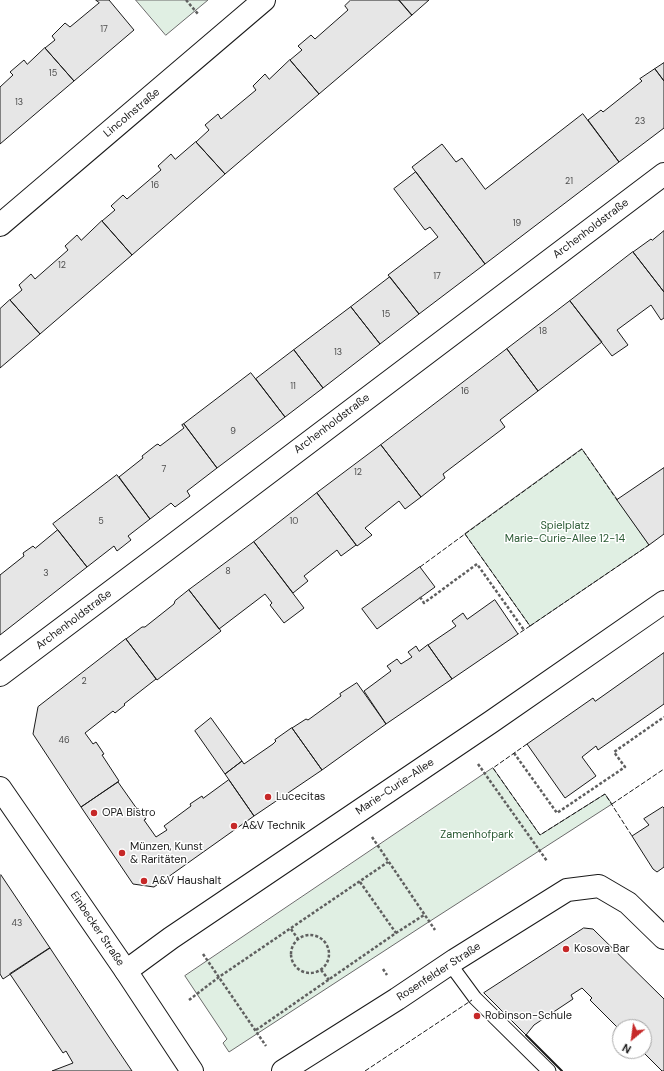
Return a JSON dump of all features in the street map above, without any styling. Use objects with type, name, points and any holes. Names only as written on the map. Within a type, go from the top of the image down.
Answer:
[{"type":"street","name":"Lincolnstraße","points":[[0,225],[264,0]]},
{"type":"street","name":"Archenholdstraße","points":[[0,675],[664,174]]},
{"type":"street","name":"Marie-Curie-Allee","points":[[126,971],[178,934],[484,727],[664,602]]},
{"type":"street","name":"Einbecker Straße","points":[[0,788],[126,971],[192,1071]]},
{"type":"street","name":"Rosenfelder Straße","points":[[283,1071],[567,890],[599,886],[628,903],[662,932]]},
{"type":"lane","points":[[450,964],[476,998],[549,1071]]},
{"type":"path","points":[[186,0],[198,14]]},
{"type":"path","points":[[420,597],[424,603],[477,564],[524,630]]},
{"type":"path","points":[[514,753],[557,813],[625,766],[614,752],[664,717]]},
{"type":"path","points":[[478,764],[547,861]]},
{"type":"path","points":[[372,837],[435,930]]},
{"type":"path","points":[[189,1000],[219,977],[388,862]]},
{"type":"path","points":[[360,882],[396,933]]},
{"type":"path","points":[[256,1030],[424,915]]},
{"type":"path","points":[[291,929],[298,939]]},
{"type":"path","points":[[312,936],[317,937],[325,943],[329,952],[327,962],[321,970],[312,974],[307,974],[298,970],[294,966],[290,952],[294,943],[298,939],[312,936]]},
{"type":"path","points":[[203,954],[266,1046]]},
{"type":"path","points":[[321,970],[329,980]]},
{"type":"green space","points":[[136,0],[208,0],[166,35]]},
{"type":"green space","name":"Spielplatz Marie-Curie-Allee 12-14","points":[[582,449],[649,545],[530,626],[465,534]]},
{"type":"green space","name":"Zamenhofpark","points":[[493,768],[540,835],[605,794],[612,804],[229,1052],[223,1043],[227,1039],[185,976]]},
{"type":"building","points":[[96,0],[109,0],[134,30],[74,81],[45,48],[55,40],[52,36],[65,23],[70,27],[99,3]]},
{"type":"building","points":[[351,0],[399,0],[412,15],[319,94],[290,60],[302,50],[298,46],[311,35],[315,39],[348,10],[345,6]]},
{"type":"building","points":[[399,0],[429,0],[412,15]]},
{"type":"building","points":[[45,48],[74,81],[0,144],[0,87],[13,75],[10,72],[24,60],[27,64]]},
{"type":"building","points":[[290,60],[319,94],[225,174],[196,142],[209,130],[205,125],[218,114],[221,119],[256,90],[253,86],[265,74],[269,79]]},
{"type":"building","points":[[664,63],[664,81],[655,69]]},
{"type":"building","points":[[655,69],[664,81],[664,128],[619,162],[588,120],[601,110],[603,112],[642,81],[640,79]]},
{"type":"building","points":[[583,114],[619,162],[485,264],[412,167],[442,144],[456,162],[462,158],[485,189]]},
{"type":"building","points":[[196,142],[225,174],[132,255],[102,221],[115,210],[111,206],[123,195],[127,199],[161,170],[158,166],[171,154],[175,159]]},
{"type":"building","points":[[416,172],[485,264],[419,314],[388,275],[438,237],[430,227],[425,230],[394,189]]},
{"type":"building","points":[[102,221],[132,255],[40,334],[10,300],[22,290],[19,285],[31,274],[35,279],[68,250],[65,246],[77,235],[81,240]]},
{"type":"building","points":[[664,231],[664,292],[633,252]]},
{"type":"building","points":[[633,252],[664,292],[664,318],[661,320],[651,305],[617,330],[628,345],[612,356],[570,301]]},
{"type":"building","points":[[390,277],[419,314],[380,344],[351,307]]},
{"type":"building","points":[[10,300],[40,334],[0,368],[0,309]]},
{"type":"building","points":[[570,301],[602,342],[538,391],[507,349]]},
{"type":"building","points":[[351,307],[380,344],[323,388],[294,350]]},
{"type":"building","points":[[507,349],[538,391],[500,420],[505,427],[443,474],[445,478],[421,497],[381,445]]},
{"type":"building","points":[[294,350],[323,388],[285,417],[256,379]]},
{"type":"building","points":[[251,373],[285,417],[217,468],[184,424]]},
{"type":"building","points":[[184,424],[217,468],[187,491],[190,496],[175,507],[171,503],[150,519],[119,477],[143,458],[142,456],[156,445],[158,444],[160,446],[184,428],[182,425]]},
{"type":"building","points":[[381,445],[421,497],[405,509],[399,501],[365,528],[372,535],[357,546],[317,493]]},
{"type":"building","points":[[664,468],[664,534],[649,545],[617,500]]},
{"type":"building","points":[[117,475],[150,519],[128,536],[131,540],[117,551],[114,546],[87,567],[53,524]]},
{"type":"building","points":[[317,493],[356,545],[341,556],[337,550],[304,576],[308,581],[293,593],[254,542]]},
{"type":"building","points":[[58,530],[87,567],[0,635],[0,575],[24,556],[23,553],[33,546],[35,548]]},
{"type":"building","points":[[254,542],[304,608],[284,623],[270,605],[272,603],[265,594],[219,629],[189,590]]},
{"type":"building","points":[[420,567],[435,587],[377,629],[362,609]]},
{"type":"building","points":[[189,590],[221,631],[157,680],[126,639],[142,627],[145,627]]},
{"type":"building","points":[[495,600],[518,634],[452,679],[428,645],[456,626],[452,621],[463,613],[467,619]]},
{"type":"building","points":[[126,639],[156,679],[115,713],[113,711],[85,733],[93,744],[96,742],[104,754],[102,755],[119,781],[81,807],[33,734],[38,707]]},
{"type":"building","points":[[428,645],[452,679],[386,724],[364,691],[391,671],[387,666],[397,659],[401,664],[412,657],[408,652],[416,646],[419,651]]},
{"type":"building","points":[[664,653],[664,704],[598,750],[596,746],[582,757],[596,776],[565,798],[527,744],[593,698],[595,701]]},
{"type":"building","points":[[357,683],[386,724],[322,770],[292,728],[306,719],[308,720],[341,696],[340,694]]},
{"type":"building","points":[[211,718],[242,761],[225,774],[195,731]]},
{"type":"building","points":[[292,728],[322,770],[254,816],[225,774],[242,761],[244,764],[273,744],[276,741],[275,740]]},
{"type":"building","points":[[229,780],[254,816],[154,887],[133,884],[81,807],[118,782],[146,819],[144,820],[156,837],[167,830],[164,826],[191,806],[190,804],[202,796],[203,798]]},
{"type":"building","points":[[663,807],[664,867],[657,872],[653,869],[632,836],[649,825],[644,819]]},
{"type":"building","points":[[1,875],[50,948],[3,979],[0,974]]},
{"type":"building","points":[[584,928],[593,929],[664,999],[664,1071],[662,1071],[650,1059],[652,1059],[652,1019],[612,1019],[612,1022],[590,1000],[592,998],[582,988],[571,995],[573,999],[534,1025],[526,1035],[484,993]]},
{"type":"building","points":[[50,948],[132,1071],[52,1071],[73,1063],[66,1051],[63,1053],[10,974]]},
{"type":"fence","points":[[465,534],[582,449],[617,500]]},
{"type":"fence","points":[[420,567],[465,534],[530,626],[518,634]]},
{"type":"fence","points":[[530,626],[649,545]]},
{"type":"fence","points":[[527,744],[493,768],[540,835],[605,794],[632,836]]},
{"type":"fence","points":[[612,804],[664,769]]},
{"type":"fence","points":[[365,1071],[472,1000]]},
{"type":"wall","points":[[526,1035],[562,1071]]},
{"type":"place","name":"Lucecitas","points":[[268,797]]},
{"type":"place","name":"OPA Bistro","points":[[94,813]]},
{"type":"place","name":"A&V Technik","points":[[234,826]]},
{"type":"place","name":"Münzen, Kunst & Raritäten","points":[[122,853]]},
{"type":"place","name":"A&V Haushalt","points":[[144,881]]},
{"type":"place","name":"Kosova Bar","points":[[566,949]]},
{"type":"place","name":"Robinson-Schule","points":[[477,1016]]}]
